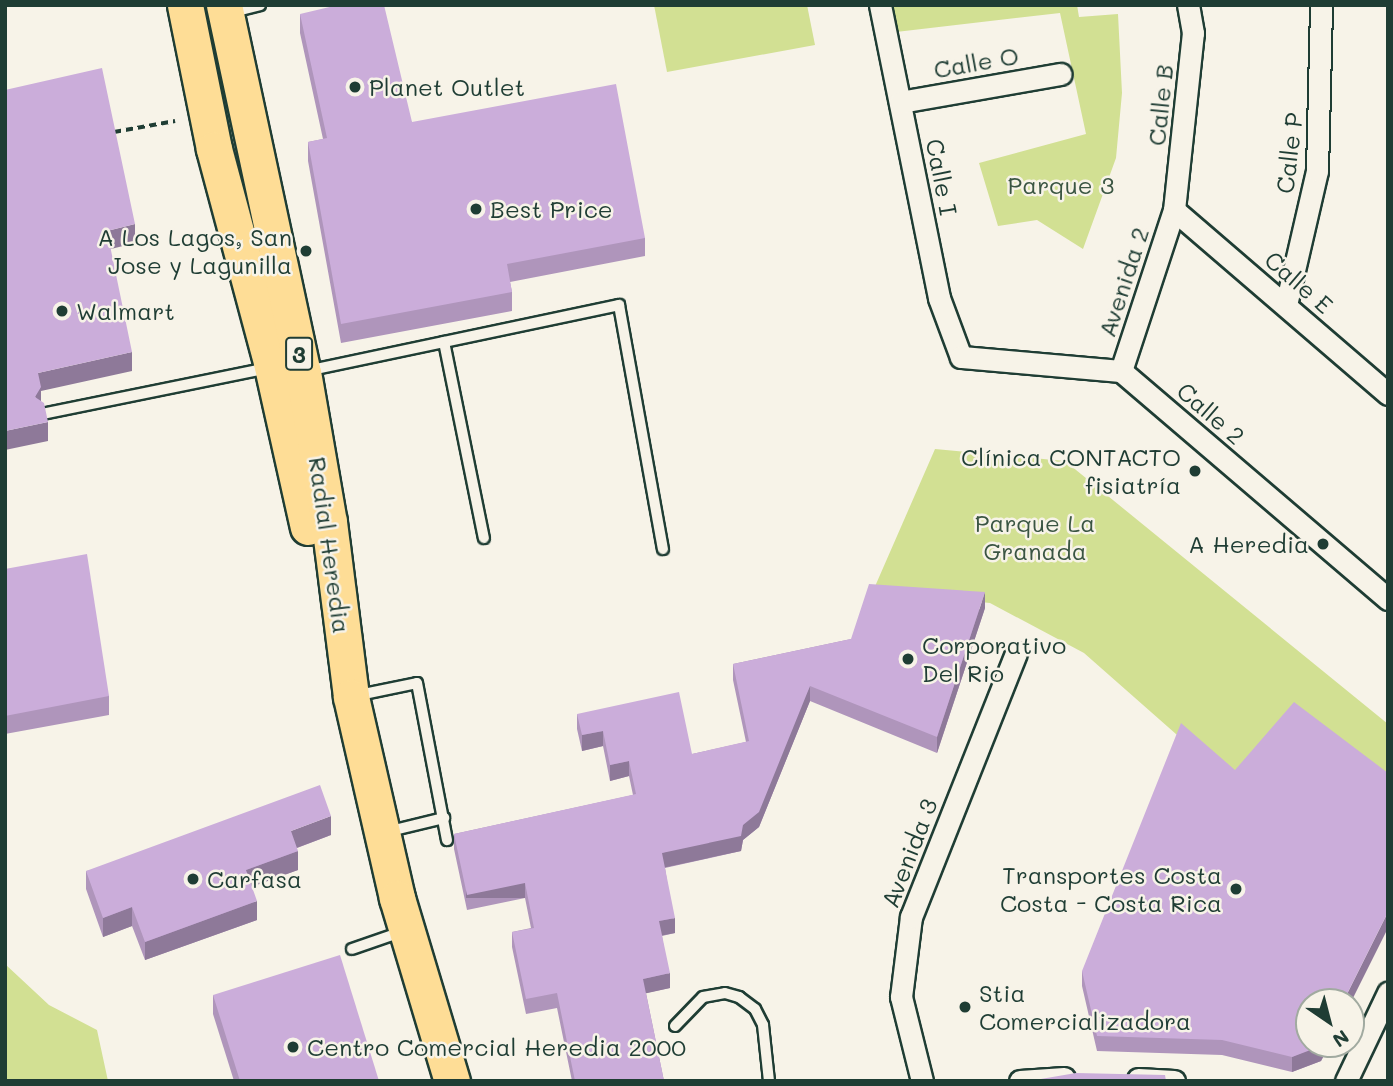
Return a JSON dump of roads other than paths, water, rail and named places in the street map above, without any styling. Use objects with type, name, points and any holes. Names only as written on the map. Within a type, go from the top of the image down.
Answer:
[{"type":"main road","points":[[205,12],[214,149],[287,370],[351,697],[407,930],[452,1081]]},
{"type":"street","name":"Calle I","points":[[880,5],[939,298],[961,357],[1121,370]]},
{"type":"street","name":"Calle B","points":[[1174,210],[1193,33],[1188,5]]},
{"type":"street","name":"Calle P","points":[[1286,305],[1317,171],[1321,5]]},
{"type":"street","name":"Calle O","points":[[900,102],[1061,74]]},
{"type":"street","name":"Calle E","points":[[1174,210],[1387,392]]},
{"type":"street","name":"Avenida 2","points":[[1121,370],[1174,210]]},
{"type":"street","name":"Calle 2","points":[[1121,370],[1388,599]]},
{"type":"street","name":"Avenida 3","points":[[922,1081],[901,997],[911,918],[1016,653]]},
{"type":"street","points":[[1346,1081],[1388,993]]},
{"type":"street","points":[[1020,1081],[1088,1077]]},
{"type":"street","points":[[1113,1077],[1174,1081]]},
{"type":"lane","points":[[205,12],[260,5]]},
{"type":"lane","points":[[42,414],[444,342],[619,305],[663,549]]},
{"type":"lane","points":[[444,342],[484,537]]},
{"type":"lane","points":[[351,697],[417,683],[447,840]]},
{"type":"lane","points":[[384,833],[444,818]]},
{"type":"lane","points":[[352,949],[407,930]]},
{"type":"lane","points":[[675,1026],[703,997],[725,993],[739,997],[755,1009],[763,1025],[769,1081]]},
{"type":"place","name":"Planet Outlet","points":[[355,87]]},
{"type":"place","name":"Best Price","points":[[476,209]]},
{"type":"place","name":"A Los Lagos, San Jose y Lagunilla","points":[[306,251]]},
{"type":"place","name":"Walmart","points":[[62,311]]},
{"type":"place","name":"Clínica CONTACTO fisiatría","points":[[1195,471]]},
{"type":"place","name":"A Heredia","points":[[1323,544]]},
{"type":"place","name":"Corporativo Del Rio","points":[[908,659]]},
{"type":"place","name":"Carfasa","points":[[193,879]]},
{"type":"place","name":"Transportes Costa Costa - Costa Rica","points":[[1236,889]]},
{"type":"place","name":"Stia Comercializadora","points":[[965,1007]]},
{"type":"place","name":"Centro Comercial Heredia 2000","points":[[293,1047]]},
{"type":"park label","name":"Parque 3","points":[[1061,185]]},
{"type":"park label","name":"Parque La Granada","points":[[1035,537]]}]
